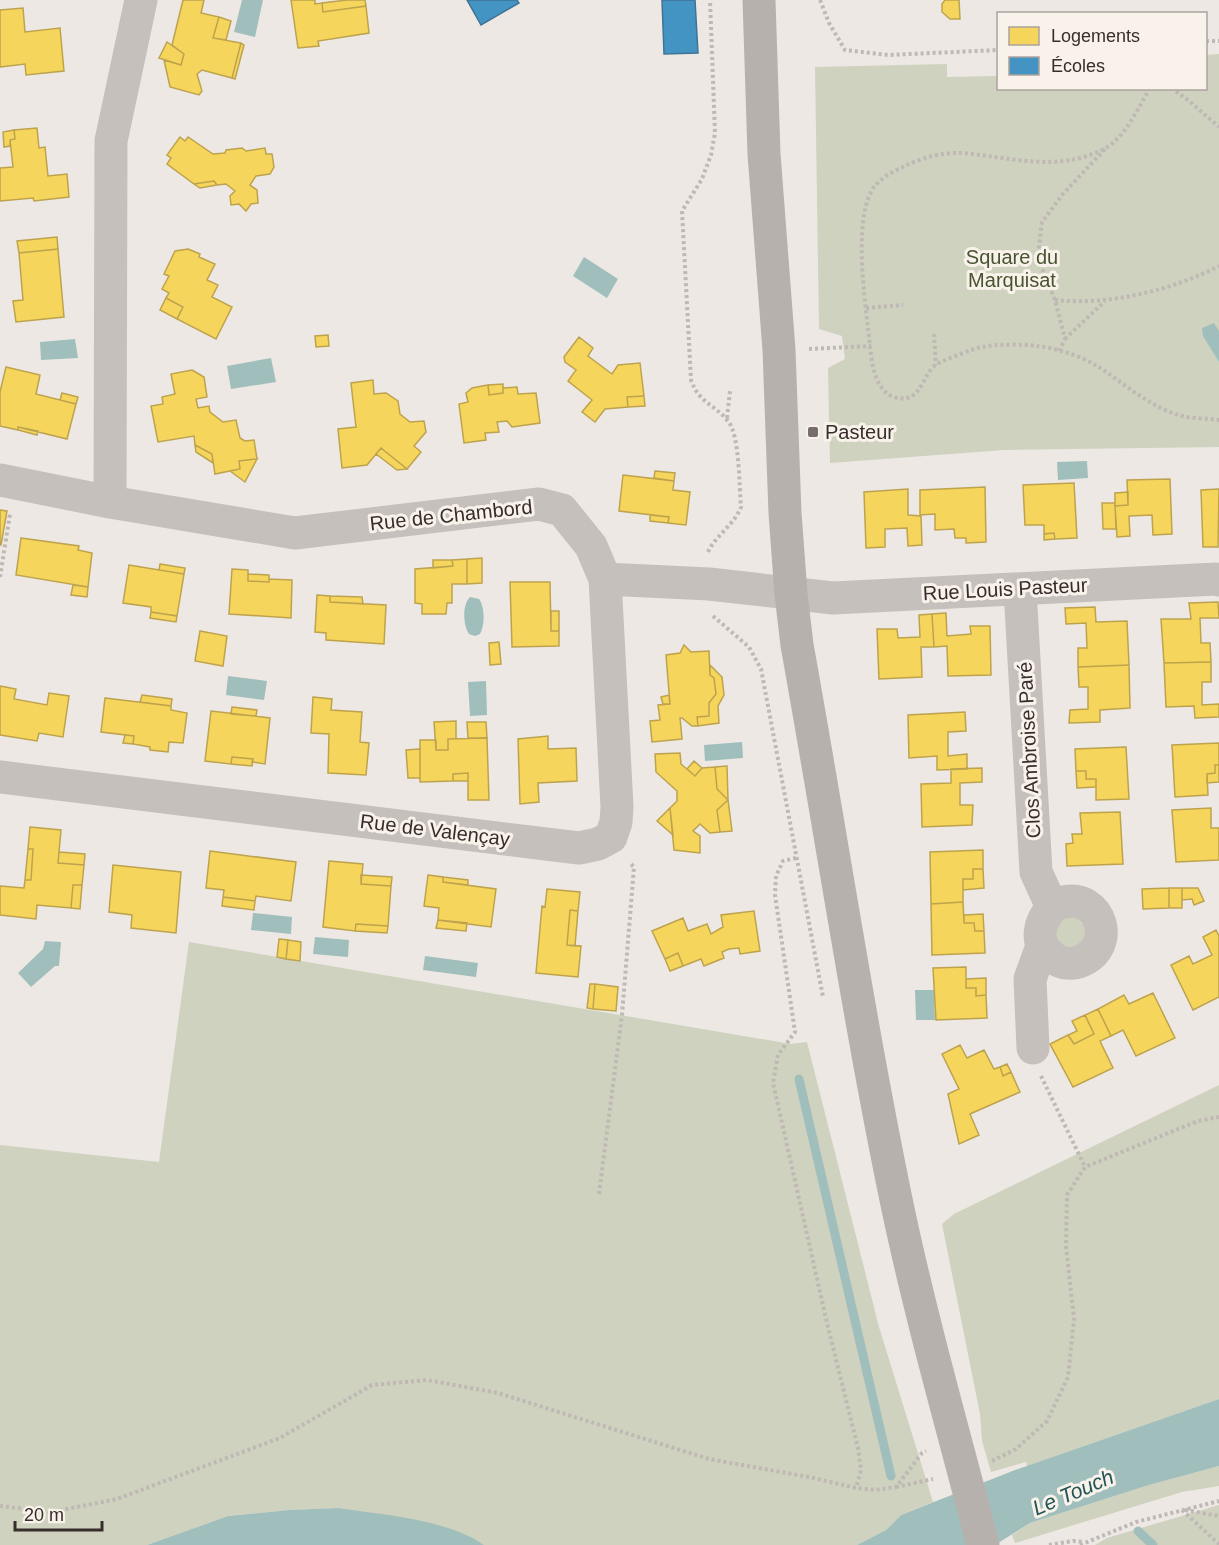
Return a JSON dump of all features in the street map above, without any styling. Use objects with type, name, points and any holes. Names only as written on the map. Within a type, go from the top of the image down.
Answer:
[{"type":"main road","points":[[759,0],[764,154],[779,350],[785,513],[790,594],[797,645],[861,1022],[899,1211],[954,1462],[983,1545]]},
{"type":"street","points":[[110,502],[111,141],[141,0]]},
{"type":"street","name":"Rue de Chambord","points":[[8,482],[110,502],[295,533],[539,504],[562,510],[591,546],[605,579]]},
{"type":"street","points":[[611,837],[616,822],[617,807],[605,579],[710,584],[790,594]]},
{"type":"street","name":"Rue Louis Pasteur","points":[[790,594],[833,598],[1219,580]]},
{"type":"street","name":"Clos Ambroise Paré","points":[[1020,589],[1036,872],[1052,908]]},
{"type":"street","name":"Rue de Valençay","points":[[0,777],[579,848],[598,844],[611,837]]},
{"type":"street","points":[[1064,902],[1078,902],[1091,908],[1099,919],[1102,933],[1099,947],[1090,957],[1077,963],[1063,963],[1051,957],[1042,946],[1039,932],[1043,918],[1052,908],[1064,902]]},
{"type":"street","points":[[1033,1048],[1030,979],[1042,946]]},
{"type":"path","points":[[820,0],[829,23],[845,50],[888,55],[997,50]]},
{"type":"path","points":[[1065,339],[1055,300],[1041,266],[1038,247],[1042,222],[1063,194],[1121,134],[1149,90]]},
{"type":"path","points":[[1174,90],[1219,127]]},
{"type":"path","points":[[1105,148],[1067,161],[1029,162],[958,153],[920,159],[890,173],[874,186],[865,205],[861,224],[866,308],[874,369],[880,386],[894,397],[909,397],[920,390],[936,365],[983,346],[1037,346],[1059,351],[1095,365],[1147,401],[1179,415],[1219,420]]},
{"type":"path","points":[[1055,300],[1077,303],[1105,301],[1179,284],[1219,266]]},
{"type":"path","points":[[1059,351],[1065,339],[1105,301]]},
{"type":"path","points":[[866,308],[903,305]]},
{"type":"path","points":[[934,334],[936,365]]},
{"type":"path","points":[[779,350],[871,346]]},
{"type":"path","points":[[727,419],[730,391]]},
{"type":"path","points":[[0,577],[8,482]]},
{"type":"path","points":[[600,1194],[622,1016],[634,867],[611,837]]},
{"type":"path","points":[[796,858],[783,861],[776,876],[775,895],[795,1032],[778,1056],[773,1083],[827,1323],[858,1448],[861,1470],[856,1488]]},
{"type":"path","points":[[1033,1048],[1034,1060],[1084,1167]]},
{"type":"path","points":[[0,1506],[52,1512],[117,1500],[280,1438],[372,1385],[427,1380],[498,1393],[709,1459],[810,1477],[856,1488],[875,1490],[918,1483],[954,1462],[1016,1449],[1047,1421],[1068,1377],[1074,1319],[1066,1246],[1067,1196],[1084,1167],[1197,1121],[1219,1117]]},
{"type":"path","points":[[896,1487],[922,1453],[954,1462]]},
{"type":"path","points":[[1080,1545],[1136,1522],[1219,1501]]},
{"type":"path","points":[[1182,1510],[1219,1516]]},
{"type":"path","points":[[1182,1510],[1219,1544]]},
{"type":"path","points":[[1049,1545],[1073,1541],[1085,1542]]},
{"type":"green space","name":"Square du Marquisat","points":[[1219,54],[1219,447],[1004,450],[830,463],[828,368],[845,359],[842,336],[819,329],[815,67],[947,64],[947,77],[997,76],[997,90],[1207,90],[1207,55]]},
{"type":"green space","points":[[1075,914],[1089,933],[1075,950],[1054,940],[1059,918]]},
{"type":"green space","points":[[189,942],[791,1044],[807,1042],[879,1327],[933,1502],[901,1515],[886,1530],[857,1545],[484,1545],[430,1523],[339,1508],[228,1516],[147,1545],[0,1545],[0,1145],[159,1162]]},
{"type":"green space","points":[[1219,1085],[1219,1399],[1027,1466],[1026,1462],[991,1472],[982,1441],[980,1414],[942,1224],[954,1214]]},
{"type":"green space","points":[[1219,1466],[1219,1486],[1182,1492],[1015,1543],[1012,1535],[1030,1523],[1149,1485]]},
{"type":"green space","points":[[1219,1505],[1219,1545],[1095,1545],[1107,1538]]},
{"type":"water","points":[[242,0],[263,0],[255,37],[234,32]]},
{"type":"water","points":[[584,257],[618,279],[607,298],[573,276]]},
{"type":"water","points":[[1214,323],[1219,331],[1219,362],[1203,336],[1202,328]]},
{"type":"water","points":[[75,339],[78,358],[41,360],[40,342]]},
{"type":"water","points":[[271,358],[276,382],[231,389],[227,366]]},
{"type":"water","points":[[1087,461],[1088,478],[1058,480],[1057,462]]},
{"type":"water","points":[[470,597],[479,599],[483,611],[482,630],[475,636],[469,634],[465,620],[466,605]]},
{"type":"water","points":[[228,676],[267,681],[264,700],[226,695]]},
{"type":"water","points":[[486,681],[487,715],[470,716],[468,682]]},
{"type":"water","points":[[742,742],[743,758],[705,761],[704,745]]},
{"type":"water","points":[[253,913],[292,917],[291,934],[251,930]]},
{"type":"water","points":[[315,937],[349,940],[348,957],[313,954]]},
{"type":"water","points":[[45,941],[61,942],[59,966],[55,966],[31,987],[18,973],[43,949]]},
{"type":"water","points":[[425,956],[478,963],[476,977],[423,970]]},
{"type":"water","points":[[915,990],[934,990],[935,1020],[916,1020]]},
{"type":"water","name":"Le Touch","points":[[1219,1399],[1219,1466],[1149,1485],[1030,1523],[995,1545],[857,1545],[886,1530],[901,1515],[1015,1470]]},
{"type":"water","points":[[339,1508],[414,1519],[452,1529],[484,1545],[147,1545],[228,1516]]},
{"type":"building: Logements","points":[[183,0],[204,0],[201,13],[219,17],[213,38],[241,43],[232,78],[202,70],[197,74],[202,91],[199,95],[170,87],[164,60],[181,65],[184,54],[172,45]]},
{"type":"building: Logements","points":[[291,0],[315,0],[315,4],[322,3],[323,12],[366,6],[369,33],[318,41],[319,46],[298,48]]},
{"type":"building: Logements","points":[[365,0],[366,6],[323,12],[322,3]]},
{"type":"building: Logements","points":[[945,0],[959,0],[960,19],[950,19],[942,12],[942,4]]},
{"type":"building: Logements","points":[[23,8],[25,32],[60,28],[64,71],[26,75],[25,64],[0,67],[0,10]]},
{"type":"building: Logements","points":[[219,17],[231,21],[226,40],[213,38]]},
{"type":"building: Logements","points":[[167,42],[184,54],[181,65],[159,58]]},
{"type":"building: Logements","points":[[241,43],[244,45],[235,79],[232,78]]},
{"type":"building: Logements","points":[[37,128],[39,148],[45,147],[48,176],[67,174],[69,197],[34,201],[33,198],[0,201],[0,168],[13,167],[10,140],[15,139],[14,130]]},
{"type":"building: Logements","points":[[14,130],[15,139],[10,140],[10,146],[4,147],[3,132]]},
{"type":"building: Logements","points":[[180,137],[185,141],[188,137],[213,154],[242,148],[246,151],[265,148],[266,154],[272,154],[274,167],[270,174],[256,176],[250,185],[257,190],[258,203],[251,204],[246,211],[239,204],[231,205],[230,196],[235,191],[226,184],[217,185],[214,181],[194,184],[167,164],[171,158],[167,155]]},
{"type":"building: Logements","points":[[214,181],[217,185],[200,188],[194,184]]},
{"type":"building: Logements","points":[[57,237],[58,249],[19,253],[17,241]]},
{"type":"building: Logements","points":[[58,249],[64,317],[16,322],[13,301],[23,300],[19,253]]},
{"type":"building: Logements","points":[[188,249],[215,264],[207,280],[218,285],[212,297],[232,307],[216,339],[177,319],[183,307],[166,298],[169,293],[162,289],[169,276],[164,274],[175,251]]},
{"type":"building: Logements","points":[[166,298],[183,307],[177,319],[160,310]]},
{"type":"building: Logements","points":[[328,335],[329,346],[316,347],[315,336]]},
{"type":"building: Logements","points":[[579,337],[593,348],[588,356],[612,374],[618,365],[640,363],[644,396],[627,397],[628,407],[605,409],[595,422],[582,412],[592,400],[568,381],[576,370],[565,362],[564,357]]},
{"type":"building: Logements","points":[[6,367],[40,375],[36,394],[76,404],[67,439],[18,427],[18,430],[0,426],[0,392]]},
{"type":"building: Logements","points":[[192,370],[204,377],[207,397],[196,399],[198,408],[209,406],[210,412],[223,422],[236,420],[240,438],[245,441],[254,440],[257,459],[239,461],[240,469],[215,474],[212,454],[195,445],[194,436],[158,442],[151,406],[163,404],[162,397],[175,394],[171,374]]},
{"type":"building: Logements","points":[[373,380],[374,394],[386,393],[398,401],[400,414],[410,422],[424,421],[426,432],[414,446],[421,452],[407,469],[381,448],[367,465],[342,468],[338,429],[356,427],[351,383]]},
{"type":"building: Logements","points":[[503,384],[503,393],[489,395],[488,385]]},
{"type":"building: Logements","points":[[488,385],[489,395],[503,393],[503,388],[517,387],[518,394],[536,393],[540,423],[512,427],[507,421],[497,422],[499,432],[485,433],[486,440],[464,443],[459,404],[468,402],[466,393],[472,388]]},
{"type":"building: Logements","points":[[62,393],[78,397],[76,404],[60,400]]},
{"type":"building: Logements","points":[[644,396],[645,406],[628,407],[627,397]]},
{"type":"building: Logements","points":[[18,427],[38,431],[37,435],[18,430]]},
{"type":"building: Logements","points":[[195,445],[212,454],[213,463],[196,452]]},
{"type":"building: Logements","points":[[381,448],[407,469],[397,470],[376,454]]},
{"type":"building: Logements","points":[[257,459],[245,482],[230,471],[240,469],[239,461]]},
{"type":"building: Logements","points":[[655,471],[675,473],[674,481],[654,478]]},
{"type":"building: Logements","points":[[623,475],[674,481],[673,490],[690,492],[686,525],[668,523],[669,517],[619,511]]},
{"type":"building: Logements","points":[[1170,479],[1172,534],[1153,535],[1152,515],[1129,516],[1130,536],[1117,537],[1115,506],[1128,505],[1127,480]]},
{"type":"building: Logements","points":[[1074,483],[1077,538],[1055,539],[1054,533],[1044,534],[1044,525],[1025,525],[1023,485]]},
{"type":"building: Logements","points":[[985,487],[986,542],[966,543],[966,538],[955,538],[954,529],[935,530],[935,514],[920,515],[920,490]]},
{"type":"building: Logements","points":[[908,489],[908,515],[921,516],[922,545],[908,546],[907,528],[885,529],[885,547],[866,548],[864,492]]},
{"type":"building: Logements","points":[[1219,489],[1218,547],[1203,547],[1201,490]]},
{"type":"building: Logements","points":[[1128,492],[1128,505],[1115,506],[1115,493]]},
{"type":"building: Logements","points":[[1102,503],[1115,503],[1116,529],[1103,529]]},
{"type":"building: Logements","points":[[0,510],[7,511],[1,545],[0,545]]},
{"type":"building: Logements","points":[[650,515],[669,517],[668,523],[650,521]]},
{"type":"building: Logements","points":[[1054,533],[1055,539],[1044,540],[1044,534]]},
{"type":"building: Logements","points":[[21,538],[79,546],[78,550],[92,553],[88,587],[16,575]]},
{"type":"building: Logements","points":[[482,558],[482,583],[467,584],[467,559]]},
{"type":"building: Logements","points":[[467,559],[467,584],[452,584],[452,603],[447,603],[446,614],[422,614],[422,604],[415,603],[415,569],[453,566],[452,560]]},
{"type":"building: Logements","points":[[433,560],[452,560],[453,566],[433,568]]},
{"type":"building: Logements","points":[[160,564],[185,568],[184,574],[159,570]]},
{"type":"building: Logements","points":[[129,565],[184,574],[177,616],[151,612],[151,607],[123,603]]},
{"type":"building: Logements","points":[[232,569],[248,570],[248,581],[292,580],[291,618],[229,614]]},
{"type":"building: Logements","points":[[248,574],[269,575],[269,582],[248,581]]},
{"type":"building: Logements","points":[[510,582],[550,582],[551,631],[559,631],[559,646],[512,647]]},
{"type":"building: Logements","points":[[73,585],[88,587],[87,597],[71,595]]},
{"type":"building: Logements","points":[[317,595],[330,596],[330,602],[386,605],[384,644],[326,640],[326,633],[315,632]]},
{"type":"building: Logements","points":[[330,596],[362,597],[363,604],[330,602]]},
{"type":"building: Logements","points":[[1218,602],[1219,618],[1200,618],[1201,643],[1210,643],[1211,662],[1164,663],[1161,619],[1191,619],[1189,603]]},
{"type":"building: Logements","points":[[1095,607],[1096,622],[1127,621],[1129,665],[1078,667],[1078,648],[1087,648],[1086,623],[1066,624],[1065,608]]},
{"type":"building: Logements","points":[[551,611],[559,611],[559,631],[551,631]]},
{"type":"building: Logements","points":[[151,612],[177,616],[176,622],[150,618]]},
{"type":"building: Logements","points":[[946,613],[947,636],[971,634],[970,626],[990,626],[991,675],[948,676],[947,646],[934,647],[932,614]]},
{"type":"building: Logements","points":[[932,614],[934,647],[921,647],[922,677],[879,679],[877,629],[897,629],[898,638],[920,637],[919,615]]},
{"type":"building: Logements","points":[[200,631],[227,636],[223,666],[195,661]]},
{"type":"building: Logements","points":[[499,642],[501,664],[490,665],[489,643]]},
{"type":"building: Logements","points":[[684,645],[691,652],[709,651],[710,675],[714,678],[716,694],[709,703],[709,716],[697,717],[698,726],[692,726],[680,718],[682,739],[652,742],[650,721],[660,720],[658,705],[670,704],[666,655],[680,653]]},
{"type":"building: Logements","points":[[1211,662],[1211,682],[1202,682],[1202,705],[1219,704],[1219,717],[1195,718],[1194,706],[1166,707],[1164,663]]},
{"type":"building: Logements","points":[[710,665],[722,677],[724,695],[718,706],[719,723],[698,726],[697,717],[709,716],[709,703],[716,694],[714,678],[710,675]]},
{"type":"building: Logements","points":[[1129,665],[1130,708],[1100,710],[1100,722],[1069,723],[1070,710],[1088,709],[1088,687],[1079,687],[1078,667]]},
{"type":"building: Logements","points":[[0,686],[16,689],[14,699],[47,705],[49,693],[69,696],[63,737],[39,733],[37,741],[0,735]]},
{"type":"building: Logements","points":[[142,695],[172,699],[171,706],[140,702]]},
{"type":"building: Logements","points":[[669,695],[670,704],[663,704],[661,697]]},
{"type":"building: Logements","points":[[313,697],[332,699],[331,710],[362,712],[360,742],[369,743],[366,775],[328,773],[329,734],[311,733]]},
{"type":"building: Logements","points":[[105,698],[171,706],[171,710],[187,713],[183,743],[169,742],[168,752],[150,750],[150,747],[133,744],[134,736],[101,732]]},
{"type":"building: Logements","points":[[232,707],[257,710],[256,716],[231,714]]},
{"type":"building: Logements","points":[[211,711],[270,718],[265,764],[252,762],[253,759],[232,757],[231,764],[205,761]]},
{"type":"building: Logements","points":[[965,712],[966,731],[948,732],[948,756],[967,754],[967,769],[937,770],[937,756],[909,758],[908,715]]},
{"type":"building: Logements","points":[[456,721],[456,739],[448,739],[448,750],[436,750],[434,722]]},
{"type":"building: Logements","points":[[467,722],[486,722],[487,738],[468,738]]},
{"type":"building: Logements","points":[[125,735],[134,736],[133,744],[123,743]]},
{"type":"building: Logements","points":[[548,736],[548,749],[576,748],[577,781],[538,783],[539,802],[520,804],[518,739]]},
{"type":"building: Logements","points":[[487,738],[489,800],[468,800],[468,773],[453,774],[453,781],[420,782],[420,740],[436,740],[436,750],[448,750],[448,739]]},
{"type":"building: Logements","points":[[1219,743],[1219,765],[1215,765],[1215,773],[1207,774],[1208,795],[1175,797],[1172,745]]},
{"type":"building: Logements","points":[[1126,747],[1129,799],[1096,800],[1096,779],[1086,779],[1086,771],[1076,771],[1075,749]]},
{"type":"building: Logements","points":[[420,749],[420,778],[408,778],[406,750]]},
{"type":"building: Logements","points":[[680,753],[681,764],[695,776],[702,768],[715,767],[717,789],[728,800],[717,810],[720,832],[710,833],[700,824],[693,831],[700,836],[700,853],[674,850],[670,808],[677,801],[677,791],[656,772],[655,754]]},
{"type":"building: Logements","points":[[232,757],[253,759],[252,766],[231,764]]},
{"type":"building: Logements","points":[[694,761],[702,768],[695,776],[687,769]]},
{"type":"building: Logements","points":[[1215,765],[1219,765],[1219,782],[1207,783],[1207,774],[1215,773]]},
{"type":"building: Logements","points":[[727,766],[728,800],[717,789],[715,767]]},
{"type":"building: Logements","points":[[982,768],[982,782],[960,783],[960,805],[973,805],[972,825],[922,827],[921,784],[951,783],[951,769]]},
{"type":"building: Logements","points":[[1076,771],[1086,771],[1086,779],[1096,779],[1096,787],[1077,788]]},
{"type":"building: Logements","points":[[468,773],[468,781],[453,781],[453,774]]},
{"type":"building: Logements","points":[[728,800],[732,831],[720,832],[717,810]]},
{"type":"building: Logements","points":[[670,808],[673,835],[657,821]]},
{"type":"building: Logements","points":[[1211,808],[1211,828],[1219,828],[1219,860],[1176,862],[1172,810]]},
{"type":"building: Logements","points":[[1120,812],[1123,864],[1067,866],[1066,844],[1073,843],[1072,834],[1082,834],[1080,813]]},
{"type":"building: Logements","points":[[30,827],[61,830],[58,863],[84,865],[82,885],[73,885],[71,908],[37,905],[36,919],[0,915],[0,886],[24,888],[25,880],[31,880],[33,849],[28,849]]},
{"type":"building: Logements","points":[[28,849],[33,849],[31,880],[25,880]]},
{"type":"building: Logements","points":[[983,850],[983,869],[973,869],[973,879],[963,879],[963,902],[931,904],[930,852]]},
{"type":"building: Logements","points":[[210,851],[296,862],[291,901],[256,896],[255,901],[223,897],[224,890],[206,888]]},
{"type":"building: Logements","points":[[59,852],[85,854],[84,865],[58,863]]},
{"type":"building: Logements","points":[[329,861],[363,864],[361,884],[391,886],[388,926],[356,924],[355,931],[323,927]]},
{"type":"building: Logements","points":[[113,865],[181,872],[176,933],[131,928],[132,915],[109,912]]},
{"type":"building: Logements","points":[[973,869],[983,869],[984,888],[963,890],[963,879],[973,879]]},
{"type":"building: Logements","points":[[361,875],[392,877],[391,886],[361,884]]},
{"type":"building: Logements","points":[[428,875],[443,877],[443,882],[496,889],[491,927],[438,920],[439,908],[424,906]]},
{"type":"building: Logements","points":[[443,877],[468,880],[468,885],[443,882]]},
{"type":"building: Logements","points":[[73,885],[82,885],[80,909],[71,908]]},
{"type":"building: Logements","points":[[1169,888],[1169,908],[1143,909],[1142,889]]},
{"type":"building: Logements","points":[[1169,888],[1182,888],[1182,908],[1169,908]]},
{"type":"building: Logements","points":[[1182,888],[1198,888],[1204,901],[1194,905],[1192,899],[1182,900]]},
{"type":"building: Logements","points":[[547,889],[580,892],[578,911],[570,910],[567,945],[581,946],[578,977],[536,973],[542,906],[545,907]]},
{"type":"building: Logements","points":[[223,897],[255,901],[254,910],[222,906]]},
{"type":"building: Logements","points":[[963,902],[964,923],[974,923],[975,931],[984,931],[985,953],[932,955],[931,904]]},
{"type":"building: Logements","points":[[570,910],[578,911],[575,946],[567,945]]},
{"type":"building: Logements","points":[[754,911],[760,951],[740,954],[739,948],[729,949],[722,952],[724,958],[704,966],[701,959],[683,966],[678,953],[665,959],[652,931],[683,918],[688,931],[707,924],[711,934],[723,927],[721,915]]},
{"type":"building: Logements","points":[[983,914],[984,931],[975,931],[974,923],[964,923],[964,915]]},
{"type":"building: Logements","points":[[438,920],[467,923],[466,931],[436,928]]},
{"type":"building: Logements","points":[[356,924],[388,926],[387,933],[355,931]]},
{"type":"building: Logements","points":[[1216,930],[1219,936],[1219,997],[1193,1010],[1171,965],[1189,956],[1193,964],[1212,955],[1203,937]]},
{"type":"building: Logements","points":[[279,939],[288,940],[286,959],[277,957]]},
{"type":"building: Logements","points":[[288,940],[301,942],[300,961],[286,959]]},
{"type":"building: Logements","points":[[678,953],[683,966],[670,971],[665,959]]},
{"type":"building: Logements","points":[[966,967],[966,988],[976,988],[976,996],[986,995],[987,1018],[936,1020],[933,968]]},
{"type":"building: Logements","points":[[986,978],[986,995],[976,996],[976,988],[966,988],[966,979]]},
{"type":"building: Logements","points":[[590,984],[595,984],[593,1009],[587,1008]]},
{"type":"building: Logements","points":[[595,984],[618,987],[616,1011],[593,1009]]},
{"type":"building: Logements","points":[[1153,993],[1175,1038],[1136,1056],[1123,1030],[1111,1036],[1098,1009],[1124,995],[1129,1004]]},
{"type":"building: Logements","points":[[1098,1009],[1111,1036],[1100,1041],[1113,1068],[1073,1087],[1050,1044],[1068,1035],[1074,1044],[1094,1034],[1085,1015]]},
{"type":"building: Logements","points":[[1085,1015],[1094,1034],[1074,1044],[1068,1035],[1077,1031],[1072,1021]]},
{"type":"building: Logements","points":[[960,1045],[967,1058],[984,1050],[994,1069],[1000,1067],[1003,1076],[1011,1072],[1020,1092],[970,1114],[979,1135],[959,1144],[948,1094],[959,1089],[942,1054]]},
{"type":"building: Logements","points":[[1007,1064],[1011,1072],[1003,1076],[1000,1067]]},
{"type":"building: Écoles","points":[[467,0],[517,0],[519,3],[481,25]]},
{"type":"building: Écoles","points":[[662,0],[695,0],[698,53],[664,54]]},
{"type":"waterway","points":[[799,1079],[891,1476]]},
{"type":"waterway","points":[[1138,1531],[1153,1545]]},
{"type":"place","name":"Pasteur","points":[[813,432]]}]
